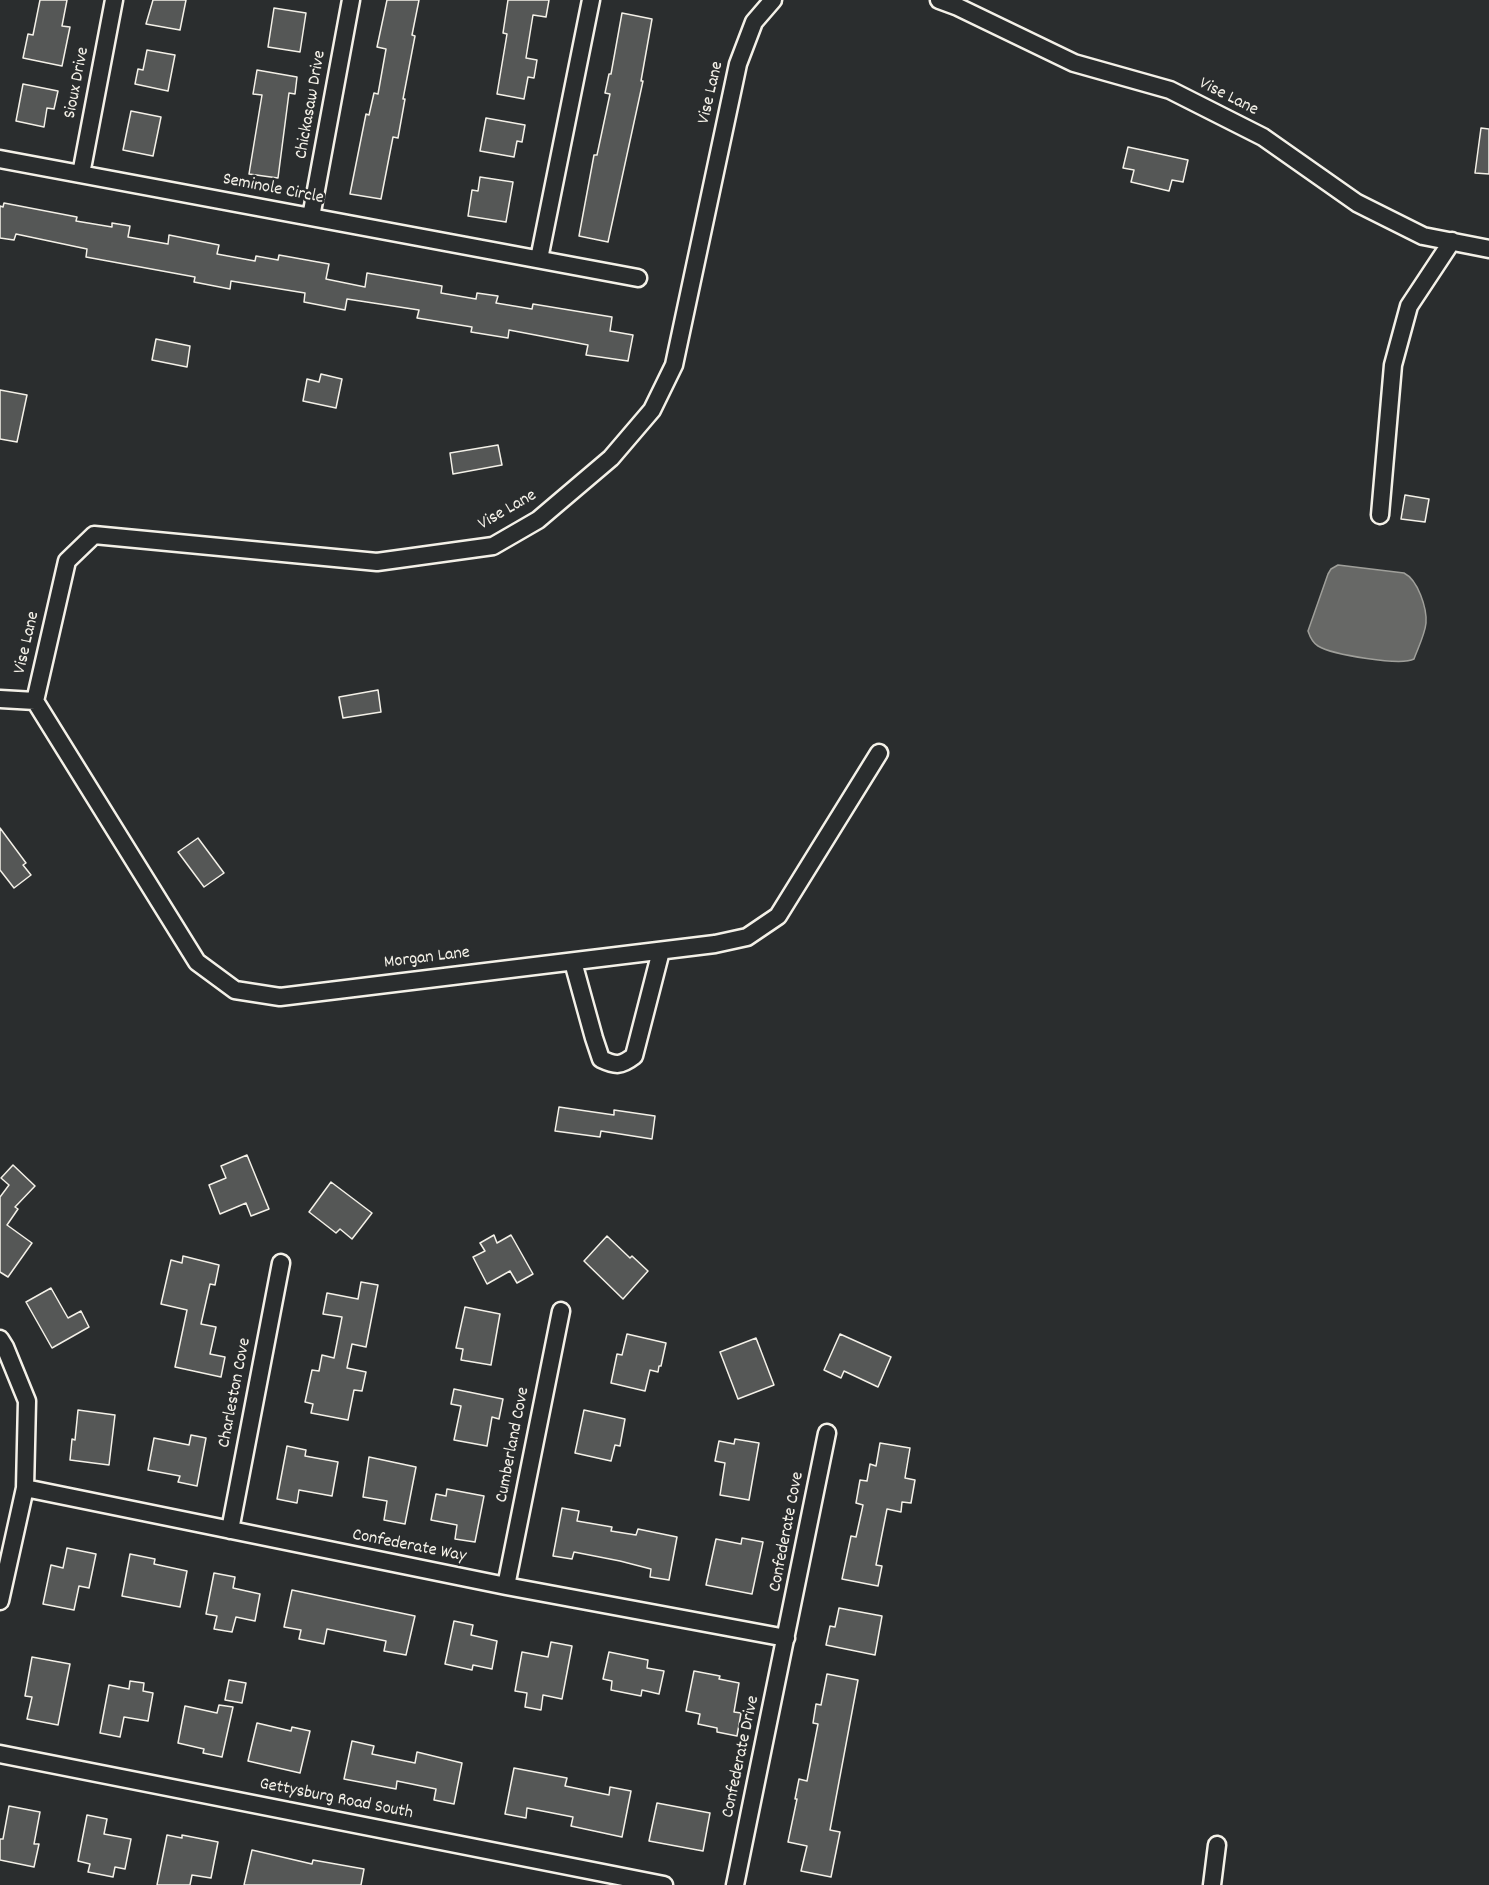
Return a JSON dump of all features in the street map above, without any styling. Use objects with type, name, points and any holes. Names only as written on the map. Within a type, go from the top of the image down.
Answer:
[{"type":"street","name":"Sioux Drive","points":[[81,174],[114,0]]},
{"type":"street","name":"Chickasaw Drive","points":[[311,216],[351,0]]},
{"type":"street","points":[[539,259],[591,0]]},
{"type":"street","name":"Vise Lane","points":[[0,699],[35,701],[67,561],[94,535],[377,562],[493,546],[538,520],[610,458],[652,410],[674,365],[738,64],[754,22],[773,0]]},
{"type":"street","name":"Vise Lane","points":[[939,0],[1074,63],[1170,90],[1263,137],[1357,203],[1424,236],[1489,249]]},
{"type":"street","name":"Seminole Circle","points":[[0,159],[638,278]]},
{"type":"street","points":[[1380,515],[1393,365],[1409,306],[1452,242]]},
{"type":"street","name":"Morgan Lane","points":[[35,701],[197,962],[235,990],[280,997],[661,951],[747,937],[778,916],[879,753]]},
{"type":"street","points":[[573,962],[601,1059],[613,1064],[625,1063],[634,1056],[661,951]]},
{"type":"street","name":"Charleston Cove","points":[[230,1530],[281,1263]]},
{"type":"street","name":"Cumberland Cove","points":[[506,1586],[561,1311]]},
{"type":"street","points":[[0,1339],[27,1401],[26,1488],[0,1601]]},
{"type":"street","name":"Confederate Cove","points":[[786,1638],[827,1433]]},
{"type":"street","name":"Confederate Way","points":[[26,1488],[506,1586],[786,1638]]},
{"type":"street","name":"Confederate Drive","points":[[735,1885],[786,1638]]},
{"type":"street","name":"Gettysburg Road South","points":[[0,1754],[664,1885]]},
{"type":"street","points":[[1212,1885],[1217,1845]]},
{"type":"shaded area","points":[[1338,565],[1404,573],[1409,577],[1423,602],[1426,617],[1423,636],[1414,659],[1396,661],[1352,656],[1326,649],[1313,642],[1308,631],[1328,574]]},
{"type":"building","points":[[40,0],[67,0],[62,26],[70,27],[62,66],[23,58],[28,34],[33,35]]},
{"type":"building","points":[[153,0],[186,0],[180,30],[146,24]]},
{"type":"building","points":[[387,0],[419,0],[398,138],[393,137],[381,199],[350,194],[366,114],[369,115],[374,93],[378,94],[386,49],[377,47]]},
{"type":"building","points":[[508,0],[549,0],[546,17],[533,15],[526,58],[537,60],[534,78],[528,77],[524,99],[497,94],[507,34],[503,33]]},
{"type":"building","points":[[274,8],[306,13],[300,52],[268,47]]},
{"type":"building","points":[[622,13],[652,19],[641,81],[643,81],[608,242],[579,236],[594,155],[597,155],[610,94],[605,93],[609,74],[611,74]]},
{"type":"building","points":[[147,50],[175,55],[168,91],[135,84],[138,69],[143,70]]},
{"type":"building","points":[[257,70],[297,77],[295,94],[289,93],[278,178],[249,174],[262,95],[253,94]]},
{"type":"building","points":[[23,84],[58,91],[54,109],[47,108],[44,127],[16,121]]},
{"type":"building","points":[[131,111],[161,117],[153,156],[123,150]]},
{"type":"building","points":[[486,118],[525,125],[522,142],[517,141],[514,157],[480,151]]},
{"type":"building","points":[[1481,128],[1489,129],[1489,174],[1475,173]]},
{"type":"building","points":[[1128,147],[1188,160],[1183,182],[1172,180],[1169,191],[1131,182],[1134,170],[1123,168]]},
{"type":"building","points":[[480,177],[513,182],[506,222],[468,216],[472,190],[478,191]]},
{"type":"building","points":[[4,203],[77,217],[76,221],[112,227],[112,223],[130,226],[128,237],[168,244],[169,235],[219,245],[217,254],[255,261],[256,256],[278,260],[279,255],[329,264],[326,279],[365,287],[367,273],[442,286],[441,293],[476,299],[477,293],[498,296],[496,303],[532,309],[533,304],[612,317],[610,331],[633,335],[628,361],[586,355],[588,345],[509,330],[508,338],[471,332],[472,327],[417,318],[419,310],[347,299],[345,310],[304,302],[305,293],[231,281],[230,289],[194,282],[195,277],[86,257],[87,249],[16,234],[14,240],[0,238],[0,206],[3,207]]},
{"type":"building","points":[[156,339],[190,346],[187,367],[152,360]]},
{"type":"building","points":[[321,374],[342,379],[336,408],[303,401],[307,379],[319,382]]},
{"type":"building","points":[[0,390],[27,395],[17,442],[0,439]]},
{"type":"building","points":[[498,445],[502,465],[453,474],[450,453]]},
{"type":"building","points":[[1405,495],[1429,499],[1425,522],[1401,519]]},
{"type":"building","points":[[378,690],[381,712],[343,718],[339,697]]},
{"type":"building","points":[[0,828],[26,863],[23,865],[31,875],[14,888],[0,870]]},
{"type":"building","points":[[198,838],[224,873],[204,887],[178,852]]},
{"type":"building","points":[[559,1107],[614,1115],[614,1110],[655,1116],[652,1139],[601,1131],[600,1137],[555,1131]]},
{"type":"building","points":[[247,1155],[269,1209],[251,1216],[246,1203],[220,1214],[209,1185],[226,1178],[221,1166]]},
{"type":"building","points":[[13,1165],[35,1186],[15,1207],[18,1209],[7,1225],[32,1243],[8,1277],[0,1272],[0,1197],[9,1185],[1,1178]]},
{"type":"building","points":[[331,1182],[372,1213],[352,1239],[340,1229],[336,1233],[309,1212]]},
{"type":"building","points":[[494,1235],[497,1243],[511,1235],[533,1274],[517,1283],[510,1271],[487,1284],[473,1257],[485,1251],[480,1243]]},
{"type":"building","points":[[607,1236],[648,1271],[623,1299],[584,1261]]},
{"type":"building","points":[[183,1256],[219,1265],[215,1285],[210,1284],[201,1324],[216,1327],[210,1354],[225,1357],[221,1377],[175,1367],[187,1310],[161,1304],[171,1260],[182,1263]]},
{"type":"building","points":[[361,1282],[378,1285],[366,1347],[352,1344],[347,1368],[366,1372],[362,1391],[354,1390],[348,1420],[311,1413],[313,1404],[305,1402],[312,1370],[319,1371],[322,1355],[334,1358],[342,1317],[323,1314],[327,1293],[358,1299]]},
{"type":"building","points":[[51,1288],[68,1318],[81,1311],[89,1327],[52,1348],[26,1302]]},
{"type":"building","points":[[465,1307],[500,1314],[491,1365],[461,1360],[463,1349],[456,1348]]},
{"type":"building","points":[[627,1334],[666,1343],[661,1366],[658,1372],[650,1370],[645,1391],[611,1383],[617,1354],[622,1355]]},
{"type":"building","points":[[840,1334],[891,1357],[878,1387],[844,1371],[841,1378],[824,1370]]},
{"type":"building","points":[[756,1338],[774,1385],[738,1399],[720,1352]]},
{"type":"building","points":[[454,1389],[503,1399],[499,1419],[492,1417],[487,1446],[454,1440],[461,1406],[451,1404]]},
{"type":"building","points":[[78,1410],[115,1415],[109,1465],[70,1460]]},
{"type":"building","points":[[584,1410],[625,1419],[620,1446],[615,1445],[611,1461],[575,1453]]},
{"type":"building","points":[[191,1435],[206,1438],[197,1486],[178,1482],[180,1476],[148,1470],[154,1438],[189,1445]]},
{"type":"building","points":[[735,1439],[759,1443],[749,1500],[720,1495],[725,1463],[715,1461],[719,1441],[734,1444]]},
{"type":"building","points":[[880,1443],[910,1448],[905,1478],[915,1480],[911,1503],[902,1502],[901,1512],[887,1509],[876,1565],[882,1566],[878,1586],[842,1579],[851,1536],[856,1537],[863,1505],[856,1503],[860,1480],[867,1481],[870,1464],[876,1466]]},
{"type":"building","points":[[287,1446],[306,1450],[305,1456],[338,1462],[332,1496],[299,1490],[297,1503],[277,1499]]},
{"type":"building","points":[[369,1457],[416,1467],[405,1524],[384,1520],[387,1501],[363,1497]]},
{"type":"building","points":[[447,1489],[484,1496],[475,1542],[455,1539],[457,1525],[431,1520],[436,1494],[446,1496]]},
{"type":"building","points":[[562,1508],[579,1511],[577,1521],[612,1527],[611,1531],[636,1535],[638,1529],[677,1537],[669,1580],[650,1577],[651,1569],[620,1561],[574,1552],[572,1559],[553,1556]]},
{"type":"building","points":[[742,1538],[763,1542],[752,1594],[706,1585],[716,1539],[741,1544]]},
{"type":"building","points":[[67,1548],[96,1554],[89,1588],[79,1586],[74,1610],[43,1604],[51,1565],[63,1568]]},
{"type":"building","points":[[130,1554],[155,1559],[154,1564],[187,1571],[180,1607],[122,1596]]},
{"type":"building","points":[[214,1573],[235,1577],[233,1588],[260,1594],[255,1621],[236,1617],[232,1632],[214,1629],[217,1616],[206,1614]]},
{"type":"building","points":[[292,1590],[415,1616],[406,1655],[384,1651],[386,1641],[327,1629],[324,1644],[299,1639],[301,1630],[284,1627]]},
{"type":"building","points":[[839,1608],[882,1616],[875,1655],[826,1645],[830,1626],[835,1627]]},
{"type":"building","points":[[454,1621],[473,1625],[471,1635],[497,1641],[492,1669],[473,1665],[472,1670],[445,1664]]},
{"type":"building","points":[[551,1642],[572,1646],[562,1699],[543,1695],[541,1710],[525,1707],[527,1693],[515,1691],[522,1652],[548,1657]]},
{"type":"building","points":[[609,1652],[648,1660],[647,1668],[664,1671],[659,1694],[642,1690],[641,1696],[611,1690],[612,1681],[603,1679]]},
{"type":"building","points":[[32,1657],[70,1664],[58,1725],[27,1719],[32,1697],[25,1696]]},
{"type":"building","points":[[694,1671],[720,1676],[719,1679],[739,1683],[734,1712],[741,1713],[737,1736],[717,1732],[717,1728],[698,1724],[700,1714],[686,1711]]},
{"type":"building","points":[[827,1674],[858,1680],[830,1830],[840,1832],[831,1877],[801,1871],[807,1846],[788,1842],[799,1779],[807,1781],[818,1724],[813,1723],[816,1704],[821,1705]]},
{"type":"building","points":[[229,1680],[246,1683],[242,1703],[225,1700]]},
{"type":"building","points":[[130,1681],[144,1683],[143,1691],[153,1693],[148,1721],[124,1717],[120,1737],[100,1733],[109,1685],[129,1689]]},
{"type":"building","points":[[219,1705],[233,1707],[222,1757],[203,1753],[204,1749],[178,1743],[185,1706],[217,1713]]},
{"type":"building","points":[[257,1723],[291,1731],[292,1727],[310,1731],[300,1773],[248,1761]]},
{"type":"building","points":[[352,1741],[374,1746],[372,1754],[415,1763],[417,1752],[462,1763],[454,1804],[434,1800],[436,1789],[397,1781],[396,1789],[344,1779]]},
{"type":"building","points":[[514,1768],[567,1778],[565,1786],[609,1795],[610,1787],[631,1791],[622,1837],[571,1826],[573,1817],[527,1808],[526,1818],[505,1814]]},
{"type":"building","points":[[657,1803],[710,1813],[703,1851],[649,1841]]},
{"type":"building","points":[[9,1806],[40,1812],[34,1844],[39,1844],[34,1867],[0,1860],[0,1839],[3,1839]]},
{"type":"building","points":[[87,1815],[107,1819],[104,1834],[131,1839],[125,1869],[115,1867],[113,1877],[88,1872],[90,1864],[78,1861]]},
{"type":"building","points":[[167,1835],[182,1838],[182,1835],[218,1842],[211,1878],[192,1875],[190,1885],[157,1885]]},
{"type":"building","points":[[252,1850],[312,1864],[313,1860],[364,1869],[361,1885],[244,1885]]}]
